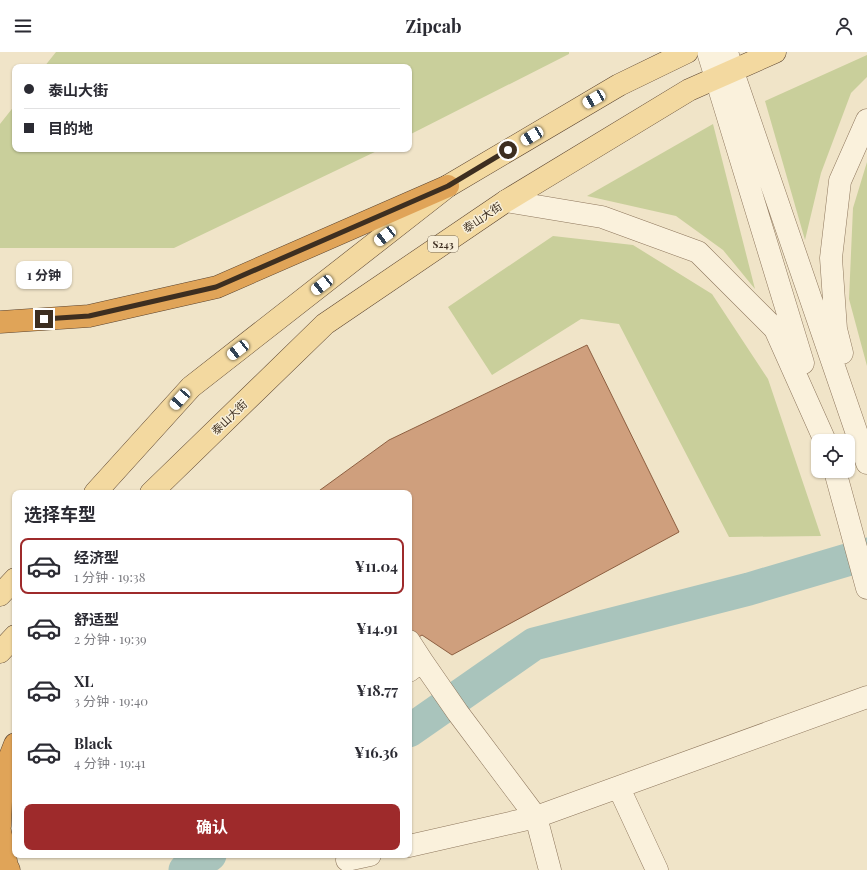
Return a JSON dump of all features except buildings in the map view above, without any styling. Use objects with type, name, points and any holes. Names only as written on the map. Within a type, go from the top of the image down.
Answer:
[{"type":"highway","points":[[0,322],[89,316],[216,287],[448,186]]},
{"type":"highway","points":[[0,826],[2,777],[12,752]]},
{"type":"highway","points":[[0,831],[8,868]]},
{"type":"main road","points":[[98,490],[191,387],[448,186],[619,85],[687,52]]},
{"type":"main road","name":"泰山大街","points":[[153,490],[325,324],[506,201],[726,67],[775,52]]},
{"type":"main road","points":[[0,595],[12,582]]},
{"type":"main road","points":[[0,652],[12,639]]},
{"type":"lane","points":[[708,52],[726,67],[865,456]]},
{"type":"lane","points":[[726,67],[824,434]]},
{"type":"lane","points":[[865,456],[836,330],[831,258],[840,182],[867,120]]},
{"type":"lane","points":[[506,201],[602,217],[698,252],[775,329],[823,434]]},
{"type":"lane","points":[[838,480],[867,588]]},
{"type":"lane","points":[[412,652],[416,666],[444,692],[536,817],[550,870]]},
{"type":"lane","points":[[412,845],[536,817],[867,697]]},
{"type":"lane","points":[[619,788],[657,870]]},
{"type":"lane","points":[[347,862],[360,858]]},
{"type":"green space","points":[[56,52],[569,52],[569,54],[412,133],[412,64],[46,64]]},
{"type":"green space","points":[[867,55],[867,77],[851,93],[821,173],[805,240],[765,101]]},
{"type":"green space","points":[[12,109],[12,152],[375,152],[174,248],[0,248],[0,124]]},
{"type":"green space","points":[[713,124],[755,289],[723,250],[676,216],[587,196]]},
{"type":"green space","points":[[867,162],[867,366],[849,299],[853,208]]},
{"type":"green space","points":[[553,236],[633,245],[712,294],[768,379],[821,536],[729,537],[619,324],[581,319],[492,375],[448,307]]},
{"type":"waterway","points":[[412,729],[534,644],[749,589],[867,554]]},
{"type":"waterway","points":[[185,870],[205,858]]},
{"type":"route","points":[[44,319],[89,316],[216,287],[448,186],[508,150]]}]
